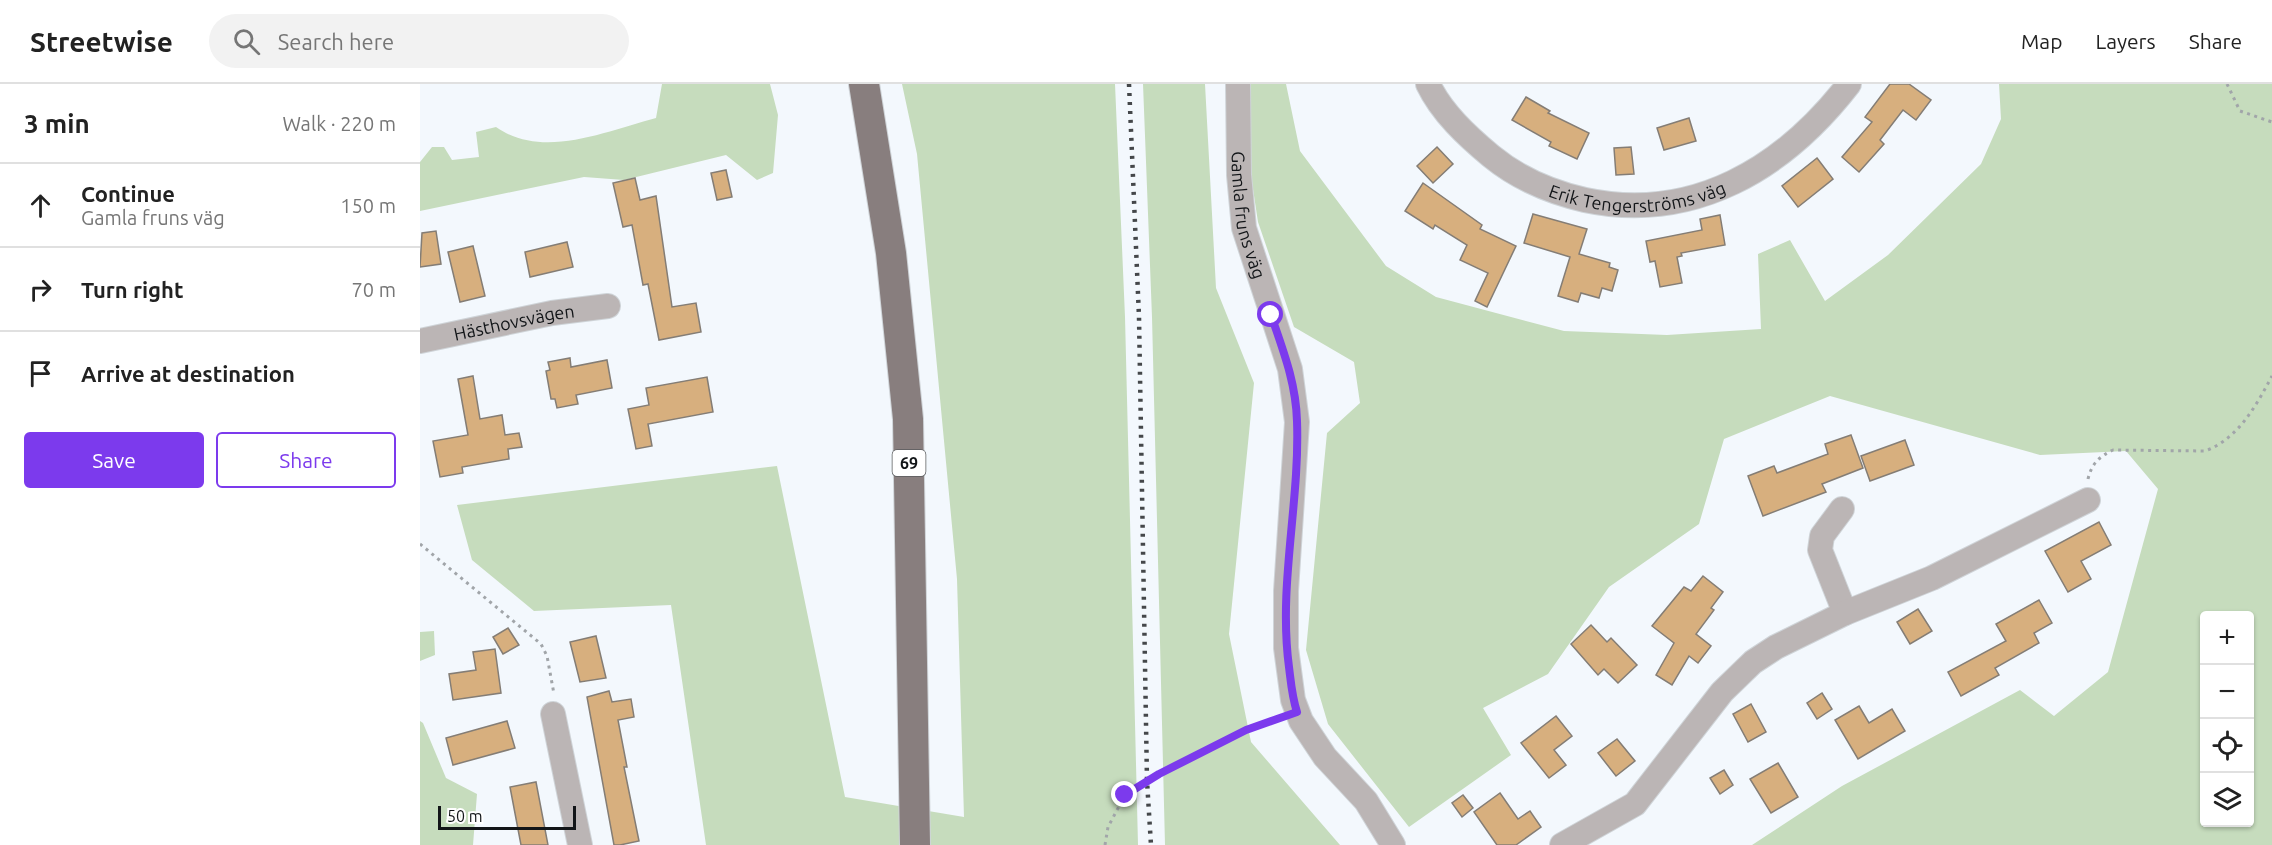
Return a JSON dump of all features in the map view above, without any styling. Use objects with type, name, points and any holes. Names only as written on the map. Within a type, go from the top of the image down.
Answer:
[{"type":"main road","name":"69","points":[[864,84],[891,253],[908,419],[915,845]]},
{"type":"street","name":"Gamla fruns väg","points":[[1238,84],[1239,175],[1244,228],[1290,369],[1297,422],[1286,591],[1286,648],[1293,700],[1297,712],[1325,757],[1366,801],[1393,845]]},
{"type":"street","name":"Erik Tengerströms väg","points":[[1428,84],[1452,120],[1514,173],[1558,193],[1603,204],[1636,206],[1675,203],[1706,194],[1734,183],[1762,167],[1813,127],[1849,84]]},
{"type":"street","name":"Hästhovsvägen","points":[[420,341],[552,313],[608,306]]},
{"type":"street","points":[[1562,845],[1635,804],[1722,692],[1753,662],[1776,647],[1845,613],[1932,578],[2088,500]]},
{"type":"street","points":[[1842,509],[1822,536],[1820,550],[1845,613]]},
{"type":"street","points":[[553,714],[580,845]]},
{"type":"path","points":[[2227,84],[2240,111],[2272,122]]},
{"type":"path","points":[[2088,500],[2087,486],[2091,467],[2100,456],[2113,450],[2205,451],[2218,446],[2234,434],[2260,399],[2272,376]]},
{"type":"path","points":[[420,544],[541,644],[547,656],[554,695],[553,714]]},
{"type":"path","points":[[1106,845],[1108,827],[1125,795],[1159,774],[1246,730],[1297,712]]},
{"type":"green space","points":[[662,84],[770,84],[778,115],[773,173],[757,180],[726,155],[624,180],[584,177],[420,211],[420,162],[432,147],[444,147],[452,160],[479,157],[476,132],[496,127],[514,137],[534,141],[575,140],[596,135],[656,118]]},
{"type":"green space","points":[[902,84],[1115,84],[1125,317],[1138,845],[706,845],[671,605],[534,611],[472,560],[457,505],[777,466],[845,797],[964,817],[957,579],[917,154]]},
{"type":"green space","points":[[1143,84],[1205,84],[1216,288],[1254,383],[1229,634],[1251,742],[1340,845],[1165,845],[1152,317]]},
{"type":"green space","points":[[1237,84],[1286,84],[1300,151],[1386,266],[1436,297],[1564,331],[1667,335],[1761,329],[1758,254],[1790,240],[1825,301],[1888,255],[1981,164],[2001,119],[1999,84],[2272,84],[2272,845],[1752,845],[1842,786],[2020,690],[2054,716],[2108,672],[2158,489],[2126,451],[2040,455],[1830,396],[1724,439],[1699,524],[1609,587],[1548,674],[1483,708],[1511,755],[1409,827],[1328,724],[1306,650],[1327,433],[1360,403],[1354,362],[1294,327],[1258,222]]},
{"type":"green space","points":[[434,631],[435,655],[420,661],[420,632]]},
{"type":"green space","points":[[420,721],[423,723],[446,778],[477,794],[473,845],[420,845]]},
{"type":"building","points":[[1890,84],[1909,84],[1931,100],[1916,120],[1903,110],[1880,140],[1884,144],[1859,172],[1842,157],[1872,122],[1865,117]]},
{"type":"building","points":[[1526,97],[1550,111],[1548,113],[1589,133],[1577,159],[1549,146],[1551,142],[1512,120]]},
{"type":"building","points":[[1689,118],[1696,141],[1664,150],[1657,128]]},
{"type":"building","points":[[1437,147],[1453,164],[1433,183],[1417,166]]},
{"type":"building","points":[[1631,147],[1634,174],[1616,175],[1614,148]]},
{"type":"building","points":[[1817,158],[1833,179],[1798,207],[1782,186]]},
{"type":"building","points":[[726,170],[732,197],[717,200],[711,173]]},
{"type":"building","points":[[635,178],[640,200],[656,196],[672,307],[696,303],[701,332],[659,340],[648,284],[643,285],[632,225],[623,227],[613,183]]},
{"type":"building","points":[[1423,183],[1482,225],[1480,229],[1516,246],[1487,307],[1475,301],[1488,273],[1460,260],[1467,245],[1435,225],[1433,229],[1405,211]]},
{"type":"building","points":[[1533,214],[1587,229],[1579,254],[1610,263],[1609,267],[1618,270],[1612,291],[1602,288],[1599,298],[1581,293],[1578,302],[1558,296],[1570,257],[1524,243]]},
{"type":"building","points":[[1720,215],[1725,245],[1681,253],[1682,256],[1677,257],[1682,283],[1660,287],[1655,261],[1650,262],[1646,241],[1702,230],[1700,219]]},
{"type":"building","points":[[436,231],[441,264],[420,267],[422,233]]},
{"type":"building","points":[[567,242],[573,267],[530,277],[525,252]]},
{"type":"building","points":[[473,246],[485,296],[460,302],[448,252]]},
{"type":"building","points":[[570,358],[571,367],[607,360],[612,388],[576,395],[578,404],[557,408],[555,399],[551,399],[546,371],[550,370],[548,362]]},
{"type":"building","points":[[473,376],[480,419],[502,415],[505,435],[519,433],[522,447],[508,449],[509,459],[462,467],[463,473],[440,477],[433,441],[468,435],[458,379]]},
{"type":"building","points":[[707,377],[713,412],[648,424],[652,446],[636,449],[628,409],[649,405],[646,388]]},
{"type":"building","points":[[1851,435],[1863,468],[1822,484],[1826,492],[1763,516],[1748,476],[1774,466],[1777,473],[1828,454],[1825,444]]},
{"type":"building","points":[[1905,440],[1914,465],[1870,481],[1861,456]]},
{"type":"building","points":[[2099,522],[2111,545],[2081,561],[2091,579],[2068,592],[2045,551]]},
{"type":"building","points":[[1703,576],[1723,592],[1711,608],[1714,610],[1696,634],[1711,646],[1698,663],[1689,656],[1672,685],[1656,675],[1674,643],[1652,626],[1684,587],[1691,591]]},
{"type":"building","points":[[2039,600],[2052,623],[2034,633],[2039,643],[1995,668],[1999,675],[1961,696],[1948,672],[2006,641],[1996,624]]},
{"type":"building","points":[[1918,609],[1932,631],[1910,644],[1897,622]]},
{"type":"building","points":[[1591,625],[1607,642],[1611,638],[1637,665],[1618,683],[1604,669],[1598,675],[1571,644]]},
{"type":"building","points":[[508,628],[519,645],[503,654],[493,637]]},
{"type":"building","points":[[596,636],[606,678],[580,682],[570,642]]},
{"type":"building","points":[[495,649],[501,693],[453,700],[449,674],[476,670],[473,652]]},
{"type":"building","points":[[609,691],[612,702],[631,699],[634,717],[618,720],[627,767],[624,767],[639,841],[620,845],[614,845],[587,697]]},
{"type":"building","points":[[1822,693],[1832,709],[1817,719],[1807,703]]},
{"type":"building","points":[[1751,704],[1766,732],[1748,742],[1733,714]]},
{"type":"building","points":[[1859,706],[1869,723],[1892,709],[1905,731],[1858,759],[1835,720]]},
{"type":"building","points":[[1556,716],[1572,736],[1554,750],[1566,765],[1549,778],[1521,743]]},
{"type":"building","points":[[507,721],[515,748],[453,765],[446,738]]},
{"type":"building","points":[[1617,739],[1635,761],[1616,776],[1598,753]]},
{"type":"building","points":[[1778,763],[1798,797],[1771,813],[1750,779]]},
{"type":"building","points":[[1724,770],[1733,785],[1720,794],[1710,778]]},
{"type":"building","points":[[536,782],[548,845],[521,845],[510,787]]},
{"type":"building","points":[[1500,793],[1518,819],[1530,811],[1541,827],[1516,845],[1497,845],[1474,812]]},
{"type":"building","points":[[1463,795],[1473,808],[1462,817],[1452,803]]},
{"type":"railway","points":[[1129,84],[1139,317],[1147,781],[1151,845]]},
{"type":"route","points":[[1125,795],[1159,774],[1185,763],[1246,730],[1297,712],[1293,700],[1286,648],[1286,591],[1297,422],[1290,369],[1271,315]]}]
